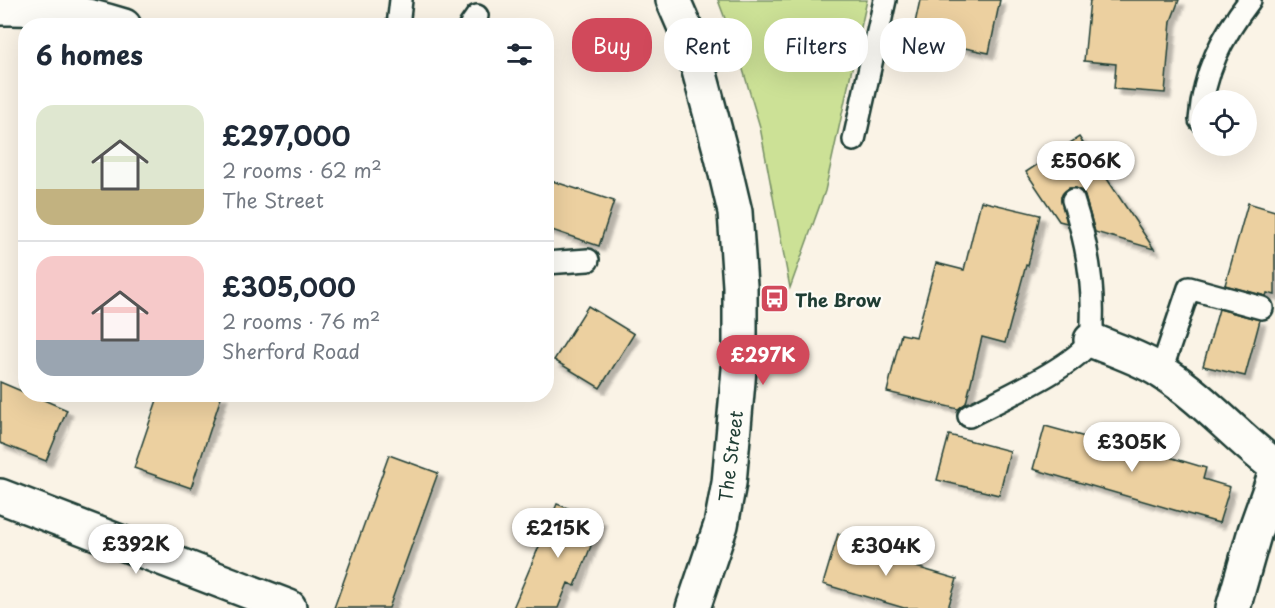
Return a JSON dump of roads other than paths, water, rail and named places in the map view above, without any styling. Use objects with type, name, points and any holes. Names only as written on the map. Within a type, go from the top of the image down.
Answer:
[{"type":"street","name":"The Street","points":[[674,0],[692,44],[722,157],[735,212],[739,248],[740,358],[733,446],[721,525],[693,608]]},
{"type":"street","points":[[0,8],[37,7],[64,18]]},
{"type":"street","points":[[1091,340],[1161,371],[1216,413],[1275,466]]},
{"type":"street","points":[[1233,608],[1255,531],[1275,475]]},
{"type":"street","points":[[0,496],[290,607]]},
{"type":"lane","points":[[399,18],[401,0]]},
{"type":"lane","points":[[854,140],[885,0]]},
{"type":"lane","points":[[1203,90],[1216,53],[1229,28],[1250,0]]},
{"type":"lane","points":[[969,416],[1076,357],[1091,340],[1093,309],[1089,261],[1084,234],[1073,200]]},
{"type":"lane","points":[[554,262],[588,260]]},
{"type":"lane","points":[[1161,371],[1189,288],[1262,308]]},
{"type":"place","name":"The Brow","points":[[774,299]]}]
